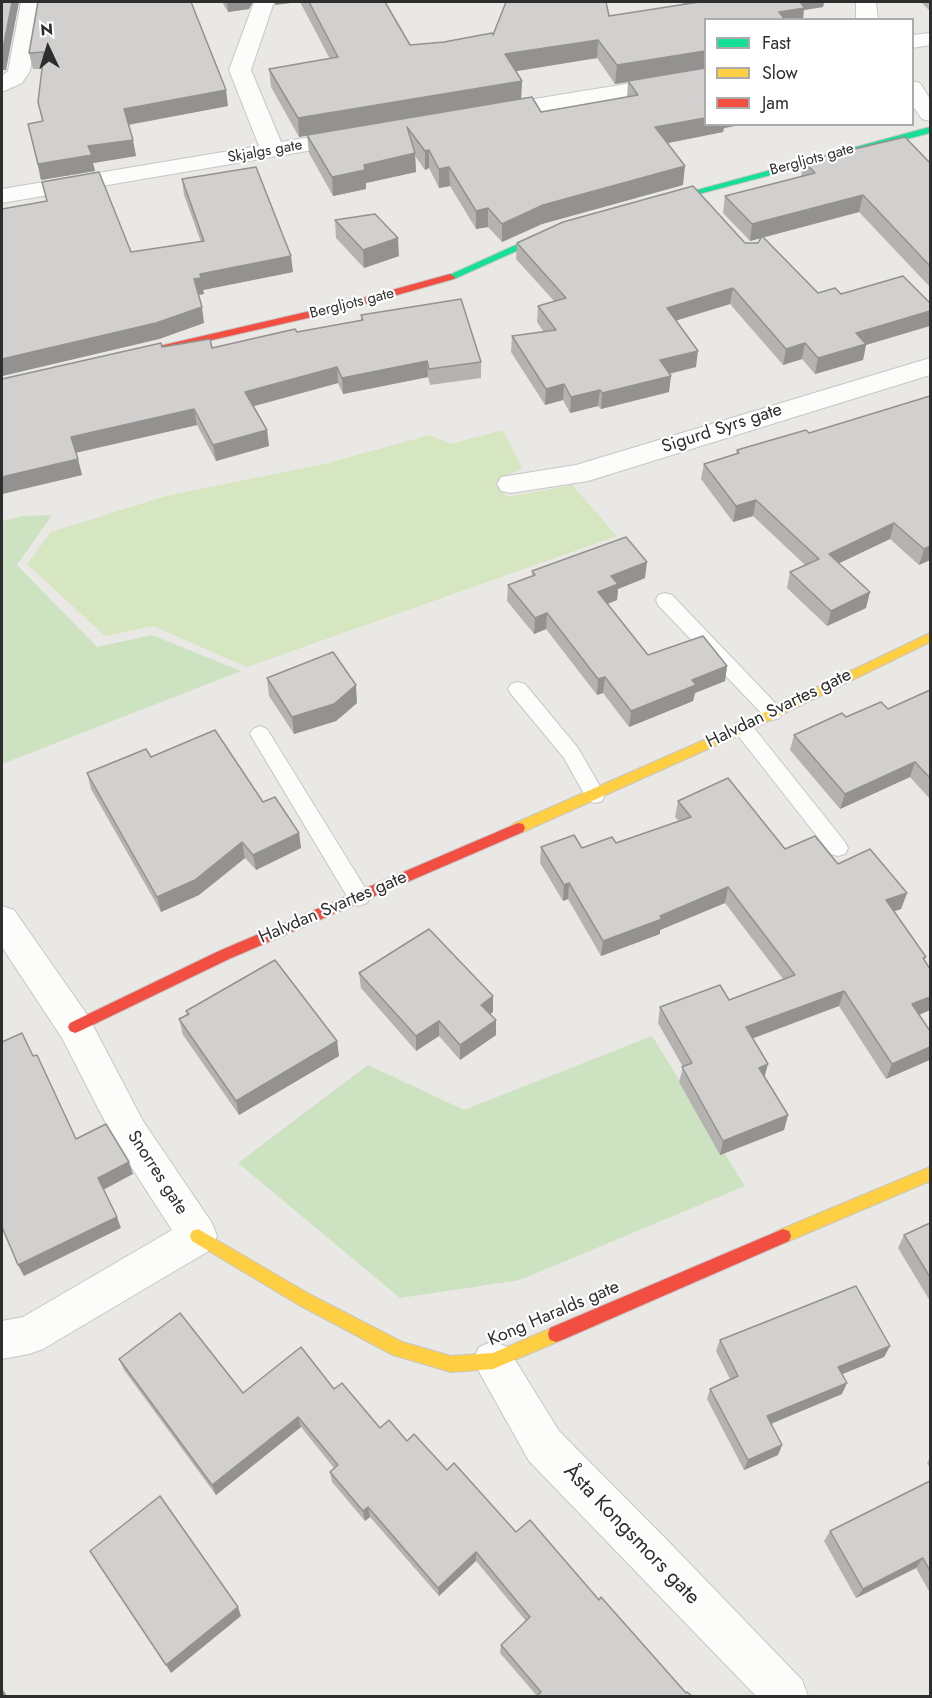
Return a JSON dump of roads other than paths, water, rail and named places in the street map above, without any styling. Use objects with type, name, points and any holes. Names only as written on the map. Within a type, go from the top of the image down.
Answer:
[{"type":"street","points":[[2,85],[14,78],[19,71],[28,9],[32,2]]},
{"type":"street","points":[[264,2],[240,70],[273,151]]},
{"type":"street","points":[[866,2],[867,18]]},
{"type":"street","points":[[914,42],[930,39]]},
{"type":"street","points":[[465,118],[704,77]]},
{"type":"street","points":[[914,91],[930,114]]},
{"type":"street","name":"Bergljots gate","points":[[639,207],[930,129]]},
{"type":"street","name":"Skjalgs gate","points":[[2,196],[379,133]]},
{"type":"street","name":"Bergljots gate","points":[[119,358],[347,306],[452,277],[552,231],[574,225]]},
{"type":"street","name":"Sigurd Syrs gate","points":[[511,484],[578,474],[930,366]]},
{"type":"street","name":"Halvdan Svartes gate","points":[[75,1027],[224,955],[594,795],[927,644]]},
{"type":"street","name":"Snorres gate","points":[[2,920],[75,1027],[130,1133],[198,1236],[29,1335],[2,1340]]},
{"type":"street","name":"Kong Haralds gate","points":[[198,1236],[305,1300],[399,1349],[451,1364],[493,1361],[930,1174]]},
{"type":"street","name":"Åsta Kongsmors gate","points":[[493,1361],[544,1446],[786,1696]]},
{"type":"lane","points":[[693,192],[709,209]]},
{"type":"lane","points":[[664,600],[773,713]]},
{"type":"lane","points":[[518,689],[571,753],[594,795]]},
{"type":"lane","points":[[743,728],[838,848]]},
{"type":"lane","points":[[260,734],[359,897]]}]
